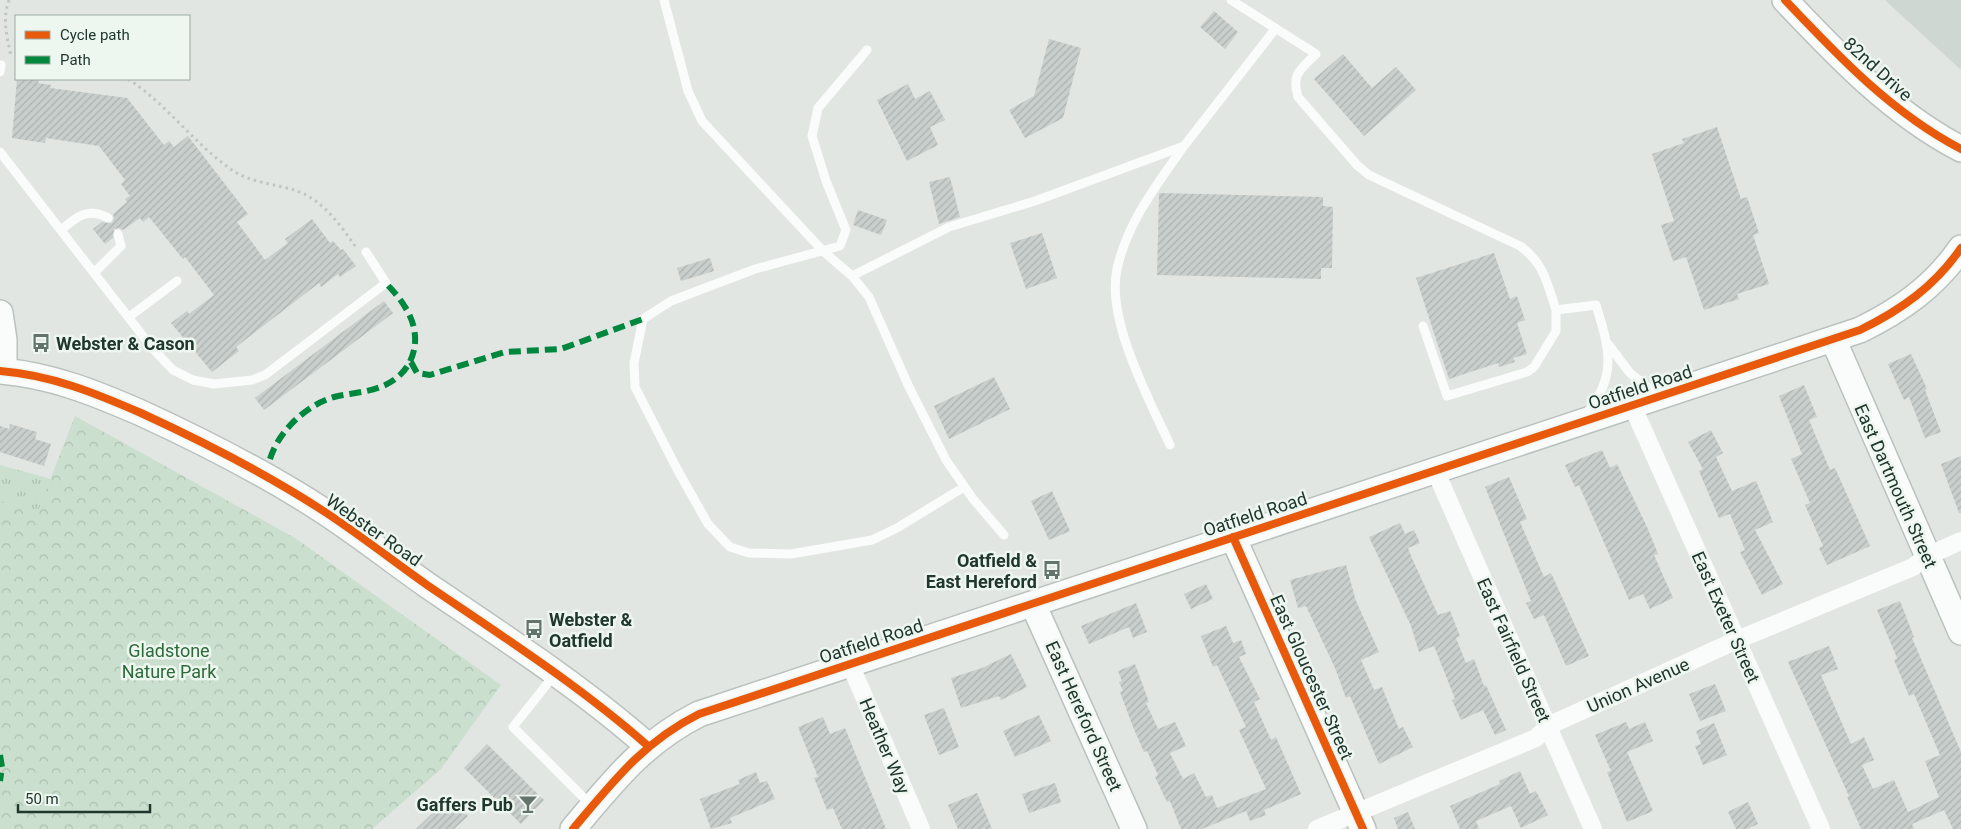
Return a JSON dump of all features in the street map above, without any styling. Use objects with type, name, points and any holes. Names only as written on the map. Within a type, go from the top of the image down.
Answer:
[{"type":"main road","name":"82nd Drive","points":[[1785,0],[1882,97],[1925,128],[1961,149]]},
{"type":"main road","name":"Oatfield Road","points":[[572,829],[648,746],[675,726],[699,714],[1833,339],[1873,323],[1907,304],[1946,270],[1961,248]]},
{"type":"main road","points":[[0,313],[4,340],[2,371]]},
{"type":"main road","name":"East Dartmouth Street","points":[[1833,339],[1961,632]]},
{"type":"main road","name":"Webster Road","points":[[2,371],[44,376],[98,394],[166,425],[239,462],[325,512],[555,674],[621,722],[648,746]]},
{"type":"main road","name":"East Gloucester Street","points":[[1234,537],[1359,821]]},
{"type":"main road","name":"East Hereford Street","points":[[1033,604],[1134,829]]},
{"type":"street","name":"East Exeter Street","points":[[1632,405],[1821,829]]},
{"type":"street","name":"East Fairfield Street","points":[[1435,470],[1593,829]]},
{"type":"street","name":"Union Avenue","points":[[1317,829],[1359,821],[1536,738],[1548,726],[1737,640],[1913,567],[1927,556],[1961,541]]},
{"type":"street","name":"Heather Way","points":[[850,664],[921,829]]},
{"type":"lane","points":[[664,0],[686,82],[702,121],[823,251],[852,276],[869,297],[938,444],[964,487],[1004,535]]},
{"type":"lane","points":[[1231,0],[1316,54],[1296,74],[1295,85],[1298,97],[1357,165],[1369,175],[1520,246],[1531,254],[1540,264],[1556,310],[1556,330],[1534,366],[1527,372],[1447,396],[1423,326]]},
{"type":"lane","points":[[1170,445],[1125,343],[1117,309],[1116,270],[1130,230],[1151,193],[1184,146],[1276,28]]},
{"type":"lane","points":[[867,50],[818,108],[812,136],[826,181],[846,230],[840,246],[746,272],[672,301],[643,319],[634,363],[635,387],[708,524],[730,546],[749,553],[791,554],[872,540],[898,528],[964,487]]},
{"type":"lane","points":[[852,276],[949,227],[1036,200],[1184,146]]},
{"type":"lane","points":[[0,152],[94,273],[173,370],[193,380],[214,384],[252,380],[265,375],[386,283],[366,252]]},
{"type":"lane","points":[[61,230],[79,216],[90,212],[98,212],[108,218]]},
{"type":"lane","points":[[94,273],[121,246],[118,234]]},
{"type":"lane","points":[[129,317],[177,281]]},
{"type":"lane","points":[[1556,310],[1596,305],[1608,344],[1630,373],[1659,396]]},
{"type":"lane","points":[[1575,424],[1587,412],[1606,381],[1608,344]]},
{"type":"lane","points":[[555,674],[513,727],[592,806]]},
{"type":"path","points":[[0,68],[13,65],[5,29],[6,10],[9,0]]},
{"type":"path","points":[[129,80],[183,126],[210,154],[234,172],[311,197],[336,221],[360,253],[366,252]]},
{"type":"shaded area","points":[[1885,0],[1961,0],[1961,69],[1960,69]]},
{"type":"green space","name":"Gladstone Nature Park","points":[[75,416],[295,538],[501,685],[441,769],[372,829],[0,829],[0,501],[38,511]]},
{"type":"green space","points":[[0,465],[58,481],[0,700]]},
{"type":"building","points":[[1214,11],[1238,32],[1225,49],[1200,27]]},
{"type":"building","points":[[1049,39],[1081,48],[1063,118],[1025,138],[1009,110],[1034,96]]},
{"type":"building","points":[[1343,54],[1372,88],[1396,67],[1416,90],[1364,136],[1314,79]]},
{"type":"building","points":[[17,80],[39,80],[38,83],[51,85],[50,88],[127,98],[164,145],[169,141],[174,147],[188,136],[248,214],[237,222],[265,260],[288,243],[285,239],[312,219],[330,243],[333,241],[341,250],[343,249],[356,266],[340,277],[338,274],[321,287],[319,283],[236,347],[239,351],[212,372],[171,323],[187,311],[189,314],[214,295],[185,257],[183,259],[149,217],[143,222],[140,218],[123,230],[119,228],[114,229],[113,238],[105,244],[93,229],[102,222],[112,223],[113,214],[127,202],[125,199],[130,196],[121,184],[125,180],[99,146],[46,138],[45,143],[12,138]]},
{"type":"building","points":[[908,84],[915,99],[930,91],[945,120],[930,127],[938,145],[907,161],[877,100]]},
{"type":"building","points":[[1717,127],[1741,199],[1747,197],[1759,233],[1753,235],[1769,284],[1737,294],[1739,299],[1704,310],[1686,257],[1673,261],[1661,225],[1674,221],[1652,154],[1684,143],[1682,139]]},
{"type":"building","points":[[950,177],[960,217],[939,224],[929,182]]},
{"type":"building","points":[[1159,193],[1323,197],[1323,206],[1333,207],[1332,268],[1321,268],[1321,279],[1157,275]]},
{"type":"building","points":[[858,210],[887,220],[881,235],[853,225]]},
{"type":"building","points":[[1042,233],[1057,278],[1026,289],[1010,243]]},
{"type":"building","points":[[1494,253],[1510,299],[1517,296],[1525,320],[1517,323],[1527,354],[1513,358],[1515,362],[1499,367],[1498,363],[1449,379],[1416,278]]},
{"type":"building","points":[[710,258],[714,271],[681,281],[677,268]]},
{"type":"building","points":[[384,301],[393,313],[264,410],[255,398]]},
{"type":"building","points":[[1911,354],[1927,389],[1925,390],[1941,432],[1925,438],[1909,397],[1904,400],[1888,364]]},
{"type":"building","points":[[994,377],[1010,409],[949,439],[934,406]]},
{"type":"building","points":[[1804,385],[1817,417],[1809,420],[1830,470],[1835,468],[1870,546],[1827,565],[1819,548],[1823,546],[1805,505],[1810,503],[1791,459],[1802,454],[1779,396]]},
{"type":"building","points":[[10,424],[37,432],[35,439],[51,444],[44,466],[0,452],[0,426],[9,429]]},
{"type":"building","points":[[1711,430],[1723,453],[1716,457],[1732,491],[1756,481],[1773,522],[1755,530],[1783,584],[1762,595],[1740,552],[1745,550],[1730,514],[1719,518],[1699,471],[1703,469],[1688,442]]},
{"type":"building","points":[[1602,450],[1610,468],[1617,464],[1647,527],[1658,554],[1654,555],[1673,598],[1650,609],[1643,594],[1629,600],[1579,485],[1575,487],[1565,465]]},
{"type":"building","points":[[1961,456],[1961,513],[1959,513],[1941,464]]},
{"type":"building","points":[[1509,477],[1527,519],[1520,522],[1544,577],[1551,573],[1589,656],[1566,666],[1544,615],[1534,619],[1526,603],[1531,601],[1485,487]]},
{"type":"building","points":[[1052,491],[1070,531],[1049,540],[1031,501]]},
{"type":"building","points":[[1400,523],[1405,534],[1414,530],[1420,543],[1408,548],[1438,615],[1450,611],[1460,636],[1456,638],[1466,663],[1474,659],[1484,686],[1486,685],[1506,730],[1495,735],[1483,710],[1461,720],[1452,700],[1455,699],[1434,646],[1419,652],[1411,626],[1369,537]]},
{"type":"building","points":[[1346,565],[1356,601],[1379,652],[1361,660],[1374,690],[1382,687],[1399,729],[1403,727],[1413,747],[1379,764],[1350,696],[1346,698],[1335,668],[1306,606],[1298,608],[1290,580]]},
{"type":"building","points":[[1206,584],[1213,599],[1191,609],[1184,594]]},
{"type":"building","points":[[1900,601],[1914,637],[1912,638],[1961,752],[1961,829],[1953,829],[1944,810],[1912,824],[1914,829],[1861,829],[1847,797],[1849,796],[1788,662],[1829,646],[1838,669],[1821,675],[1851,744],[1864,737],[1874,760],[1862,765],[1873,789],[1894,780],[1908,812],[1939,797],[1925,761],[1940,755],[1914,694],[1909,696],[1894,660],[1897,658],[1877,610]]},
{"type":"building","points":[[1136,603],[1147,632],[1133,638],[1129,627],[1089,644],[1081,626]]},
{"type":"building","points":[[1226,626],[1233,643],[1241,640],[1246,654],[1239,657],[1260,699],[1254,702],[1271,740],[1276,737],[1301,794],[1264,810],[1266,815],[1250,821],[1246,811],[1202,829],[1181,829],[1170,801],[1167,802],[1155,777],[1158,775],[1147,751],[1144,752],[1133,727],[1120,692],[1123,691],[1119,682],[1122,681],[1118,671],[1135,664],[1149,702],[1146,703],[1158,729],[1175,722],[1186,746],[1170,753],[1183,779],[1194,773],[1206,797],[1212,795],[1217,808],[1266,789],[1239,730],[1246,727],[1217,665],[1213,667],[1201,636]]},
{"type":"building","points":[[1011,654],[1027,687],[1001,700],[999,696],[961,708],[951,678],[982,668]]},
{"type":"building","points":[[1715,684],[1726,711],[1700,721],[1689,694]]},
{"type":"building","points":[[944,708],[959,747],[939,755],[924,715]]},
{"type":"building","points":[[1039,715],[1051,741],[1015,757],[1003,731]]},
{"type":"building","points":[[823,717],[830,734],[845,728],[886,829],[842,829],[833,808],[827,810],[814,778],[818,777],[798,727]]},
{"type":"building","points":[[1626,722],[1629,729],[1645,722],[1653,741],[1627,752],[1653,811],[1627,822],[1607,772],[1611,771],[1595,735]]},
{"type":"building","points":[[1714,723],[1727,755],[1703,765],[1695,746],[1701,744],[1696,731]]},
{"type":"building","points":[[487,744],[544,800],[521,824],[464,768]]},
{"type":"building","points":[[1520,771],[1530,794],[1536,791],[1548,815],[1521,828],[1511,806],[1476,821],[1479,829],[1460,829],[1450,806],[1500,784],[1499,781]]},
{"type":"building","points":[[756,772],[760,783],[767,781],[775,799],[730,818],[732,823],[711,829],[700,799],[740,784],[738,780]]},
{"type":"building","points":[[1055,783],[1061,802],[1029,813],[1022,794]]},
{"type":"building","points":[[977,793],[992,829],[958,829],[948,805]]},
{"type":"building","points":[[449,797],[468,816],[454,829],[416,829]]},
{"type":"building","points":[[1748,802],[1758,824],[1747,829],[1736,829],[1728,812]]},
{"type":"building","points":[[1408,812],[1415,829],[1398,829],[1394,818]]},
{"type":"marked path","points":[[270,459],[280,438],[296,419],[306,411],[338,396],[372,390],[383,386],[403,372],[414,352],[414,330],[411,318],[401,300],[386,283]]},
{"type":"marked path","points":[[411,362],[417,373],[430,375],[505,352],[561,349],[643,319]]},
{"type":"marked path","points":[[0,755],[2,767],[0,781]]},
{"type":"cycle path","points":[[1785,0],[1825,42],[1889,101],[1936,135],[1961,149]]},
{"type":"cycle path","points":[[573,829],[615,780],[645,751],[661,737],[699,714],[1860,330],[1916,296],[1940,274],[1961,248]]},
{"type":"cycle path","points":[[0,371],[37,376],[107,399],[188,435],[281,485],[338,521],[427,585],[540,662],[648,746]]},
{"type":"cycle path","points":[[1233,537],[1363,829]]},
{"type":"place","name":"Webster & Cason","points":[[41,343]]},
{"type":"place","name":"Oatfield & East Hereford","points":[[1052,570]]},
{"type":"place","name":"Webster & Oatfield","points":[[534,629]]},
{"type":"place","name":"Gaffers Pub","points":[[528,804]]}]
